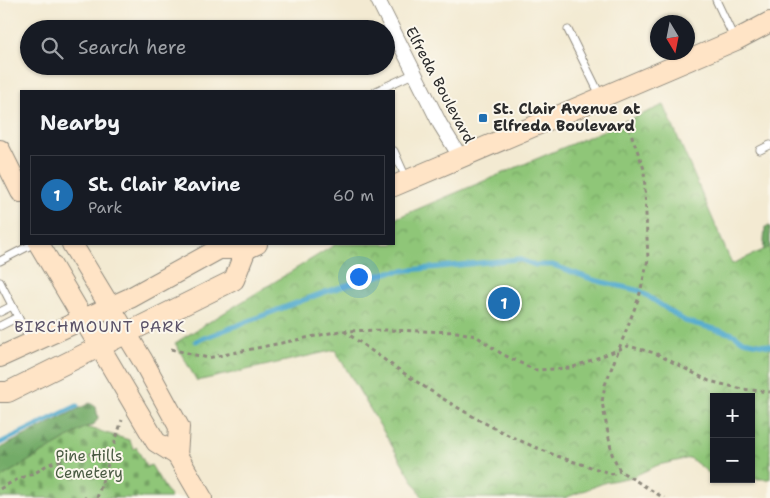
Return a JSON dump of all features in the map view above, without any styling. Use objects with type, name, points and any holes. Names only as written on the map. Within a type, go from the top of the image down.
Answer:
[{"type":"main road","points":[[400,183],[736,40],[770,22]]},
{"type":"main road","points":[[0,150],[20,190]]},
{"type":"main road","points":[[40,245],[156,442],[177,456],[202,498]]},
{"type":"main road","points":[[73,245],[127,334],[179,427],[177,456]]},
{"type":"main road","points":[[0,357],[130,298],[219,249],[252,246]]},
{"type":"main road","points":[[0,392],[8,392],[234,280],[252,246]]},
{"type":"street","name":"Elfreda Boulevard","points":[[378,0],[388,20]]},
{"type":"street","name":"Elfreda Boulevard","points":[[395,34],[444,132],[460,158]]},
{"type":"lane","points":[[716,0],[736,40]]},
{"type":"lane","points":[[568,30],[601,97]]},
{"type":"lane","points":[[378,90],[415,73]]},
{"type":"lane","points":[[760,150],[770,146]]},
{"type":"lane","points":[[395,156],[400,183]]},
{"type":"lane","points":[[0,261],[31,245]]},
{"type":"lane","points":[[1,285],[31,342]]},
{"type":"lane","points":[[0,312],[12,306]]},
{"type":"lane","points":[[0,326],[18,317]]},
{"type":"path","points":[[626,120],[644,169],[649,252],[646,274],[639,297],[621,347],[604,385],[602,398],[612,454],[620,471],[664,498]]},
{"type":"path","points":[[171,349],[204,357],[214,357],[344,331],[385,330],[471,334],[502,354],[535,370],[571,368],[621,347],[628,346],[648,350],[709,381],[742,390],[770,392]]},
{"type":"path","points":[[344,331],[425,389],[515,438],[546,452],[612,474],[620,471]]},
{"type":"path","points":[[97,498],[124,414],[137,408]]},
{"type":"path","points":[[0,489],[18,478],[34,474],[47,465],[59,461],[111,452]]},
{"type":"green space","points":[[664,105],[732,264],[770,247],[770,479],[755,479],[755,393],[710,393],[710,474],[690,458],[658,465],[632,477],[606,482],[565,498],[423,498],[335,350],[197,381],[175,343],[334,245],[395,245],[395,219]]},
{"type":"green space","points":[[770,226],[770,309],[761,282],[765,227]]},
{"type":"green space","points":[[90,403],[96,407],[98,418],[93,426],[86,427],[0,478],[0,448]]},
{"type":"green space","name":"Pine Hills Cemetery","points":[[86,427],[129,440],[134,449],[136,447],[147,467],[151,465],[171,498],[0,498],[0,478]]},
{"type":"waterway","points":[[196,341],[325,292],[390,272],[518,259],[535,265],[553,265],[594,280],[640,291],[685,321],[733,334],[743,341],[770,346]]},
{"type":"waterway","points":[[0,443],[77,406]]},
{"type":"place","name":"St. Clair Avenue at Elfreda Boulevard","points":[[483,118]]},
{"type":"place","name":"St. Clair Ravine","points":[[504,303]]},
{"type":"district","name":"BIRCHMOUNT PARK","points":[[100,326]]}]
